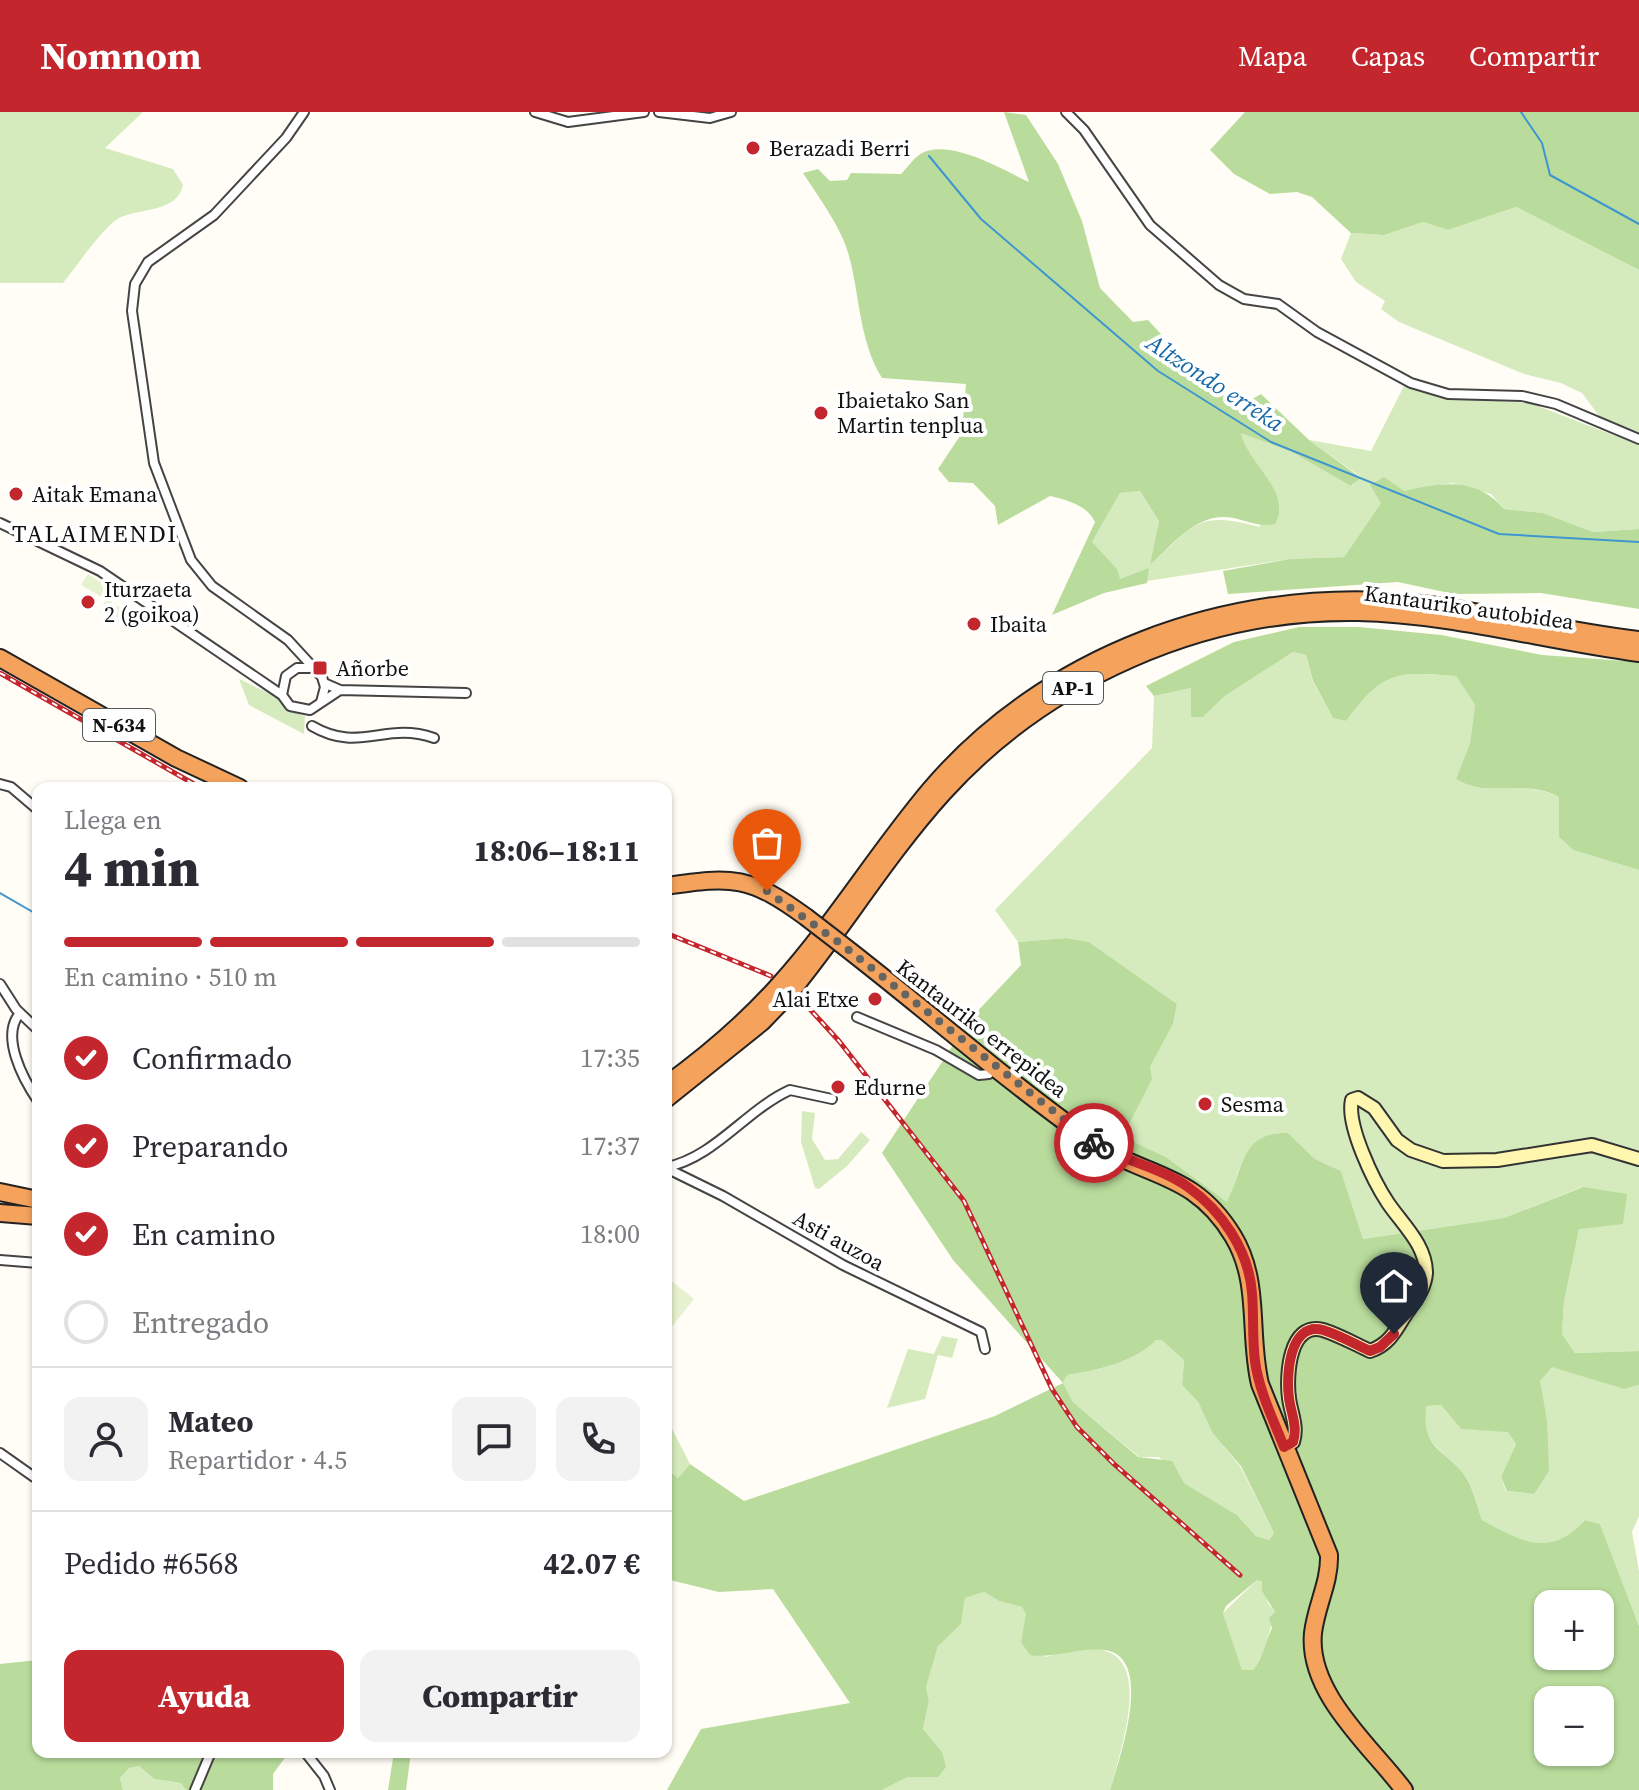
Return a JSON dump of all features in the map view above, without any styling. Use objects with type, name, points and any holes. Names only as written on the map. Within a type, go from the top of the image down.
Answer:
[{"type":"highway","name":"Kantauriko autobidea","points":[[672,1080],[721,1042],[779,986],[932,788],[965,754],[1026,703],[1104,657],[1181,626],[1232,612],[1314,601],[1403,602],[1639,640]]},
{"type":"highway","name":"Kantauriko autobidea","points":[[672,1094],[751,1032],[788,995],[942,794],[974,763],[1033,714],[1076,686],[1137,656],[1233,624],[1291,615],[1358,612],[1441,621],[1639,653]]},
{"type":"highway","name":"N-634","points":[[0,658],[176,758],[227,782]]},
{"type":"highway","name":"Kantauriko errepidea","points":[[672,885],[715,878],[742,881],[767,891],[841,944],[1092,1142],[1120,1158],[1184,1184],[1218,1215],[1247,1263],[1252,1293],[1255,1361],[1266,1405],[1329,1555],[1329,1568],[1313,1636],[1317,1669],[1339,1707],[1404,1790]]},
{"type":"highway","points":[[0,1192],[32,1200]]},
{"type":"highway","points":[[0,1200],[32,1202]]},
{"type":"highway","points":[[0,1213],[32,1216]]},
{"type":"highway","points":[[0,1224],[32,1226]]},
{"type":"street","points":[[304,112],[286,138],[214,215],[153,257],[138,278],[132,304],[154,463],[191,560],[212,586],[284,638],[324,683],[340,690],[466,693]]},
{"type":"street","points":[[535,112],[568,122],[644,112]]},
{"type":"street","points":[[659,112],[710,118],[731,112]]},
{"type":"street","points":[[1066,112],[1084,130],[1150,225],[1219,285],[1244,299],[1278,304],[1317,332],[1411,383],[1448,394],[1522,396],[1556,404],[1639,439]]},
{"type":"street","points":[[0,523],[100,571],[254,678],[271,684],[287,703],[299,710],[310,710],[340,690]]},
{"type":"street","points":[[271,684],[284,679],[291,671],[295,652]]},
{"type":"street","points":[[291,671],[309,668]]},
{"type":"street","points":[[282,695],[284,679]]},
{"type":"street","points":[[321,702],[324,683]]},
{"type":"street","points":[[312,726],[343,740],[358,740],[389,732],[434,738]]},
{"type":"street","points":[[0,784],[11,787],[32,805]]},
{"type":"street","points":[[0,984],[32,1024]]},
{"type":"street","points":[[20,1013],[11,1025],[12,1050],[18,1069],[32,1091]]},
{"type":"street","points":[[857,1017],[936,1050],[979,1075],[989,1074],[994,1066]]},
{"type":"street","points":[[672,1165],[700,1153],[766,1103],[790,1090],[832,1099]]},
{"type":"street","points":[[1284,1447],[1293,1442],[1296,1432],[1288,1378],[1291,1355],[1298,1339],[1305,1332],[1320,1329],[1370,1351],[1380,1347],[1394,1334],[1419,1296],[1426,1274],[1415,1239],[1386,1201],[1352,1125],[1352,1100],[1367,1101],[1397,1140],[1411,1150],[1443,1161],[1497,1160],[1592,1145],[1639,1159]]},
{"type":"street","name":"Asti auzoa","points":[[672,1171],[723,1196],[843,1265],[981,1332],[985,1349]]},
{"type":"street","points":[[0,1260],[32,1263]]},
{"type":"street","points":[[0,1453],[32,1476]]},
{"type":"street","points":[[195,1790],[208,1758]]},
{"type":"street","points":[[311,1758],[330,1790]]},
{"type":"green space","points":[[0,112],[143,112],[105,148],[173,169],[183,185],[180,194],[167,205],[114,221],[63,283],[0,283]]},
{"type":"green space","points":[[1004,112],[1026,115],[1058,164],[1082,221],[1100,288],[1133,322],[1148,320],[1207,384],[1227,393],[1240,406],[1261,394],[1309,440],[1361,478],[1351,486],[1290,451],[1241,433],[1251,456],[1274,489],[1279,512],[1275,524],[1262,525],[1225,517],[1203,521],[1150,565],[1159,522],[1140,491],[1120,493],[1092,542],[1117,569],[1120,579],[1149,568],[1147,583],[1104,593],[1052,615],[1095,522],[1082,507],[1050,496],[998,525],[995,506],[973,483],[949,482],[938,469],[962,433],[966,384],[882,378],[864,334],[846,245],[803,173],[818,169],[830,181],[847,180],[851,173],[901,174],[919,155],[931,150],[944,150],[975,157],[1029,182]]},
{"type":"green space","points":[[1245,112],[1639,112],[1639,270],[1516,207],[1448,230],[1423,222],[1384,235],[1351,233],[1312,197],[1297,192],[1270,194],[1234,174],[1210,150]]},
{"type":"green space","points":[[1516,207],[1639,270],[1639,432],[1600,417],[1582,393],[1561,383],[1524,374],[1399,322],[1381,309],[1385,301],[1356,282],[1341,259],[1351,233],[1384,235],[1423,222],[1448,230]]},
{"type":"green space","points":[[1404,386],[1447,398],[1530,403],[1639,445],[1639,529],[1593,532],[1543,513],[1504,509],[1491,494],[1452,483],[1404,491],[1381,503],[1344,557],[1290,559],[1147,581],[1120,579],[1092,542],[1120,493],[1140,491],[1159,523],[1151,564],[1198,524],[1223,520],[1260,527],[1256,462],[1246,452],[1240,432],[1290,451],[1352,486],[1361,477],[1309,440],[1371,451]]},
{"type":"green space","points":[[1384,477],[1404,491],[1445,484],[1471,487],[1494,499],[1504,509],[1543,513],[1593,532],[1639,529],[1639,609],[1541,593],[1454,594],[1398,582],[1228,594],[1223,571],[1290,559],[1344,557],[1381,503],[1370,485]]},
{"type":"green space","points":[[88,574],[117,593],[111,603],[128,612],[123,623],[100,612],[105,601],[110,602],[81,585]]},
{"type":"green space","points":[[1299,627],[1359,627],[1441,635],[1542,655],[1639,662],[1639,870],[1573,850],[1559,837],[1559,797],[1532,789],[1480,788],[1456,779],[1470,743],[1475,705],[1456,676],[1418,674],[1392,678],[1370,692],[1346,721],[1333,718],[1313,681],[1306,655],[1293,652],[1225,696],[1203,717],[1191,717],[1191,688],[1154,696],[1146,686],[1234,642]]},
{"type":"green space","points":[[1293,652],[1306,655],[1313,682],[1333,718],[1346,721],[1370,692],[1392,678],[1418,674],[1456,676],[1475,705],[1470,743],[1456,779],[1480,788],[1531,789],[1559,797],[1559,837],[1573,850],[1639,870],[1639,1351],[1575,1353],[1562,1334],[1564,1302],[1579,1228],[1582,1187],[1504,1218],[1363,1239],[1341,1171],[1315,1159],[1288,1133],[1261,1138],[1253,1145],[1241,1165],[1228,1203],[1166,1157],[1136,1143],[1126,1130],[1150,1067],[1173,1024],[1177,1004],[1089,942],[1067,938],[1018,942],[995,910],[1152,748],[1154,696],[1191,688],[1203,717],[1225,696]]},
{"type":"green space","points":[[239,679],[279,698],[290,711],[305,716],[304,734],[249,705]]},
{"type":"green space","points":[[1067,938],[1089,942],[1177,1004],[1173,1024],[1150,1067],[1152,1079],[1126,1130],[1136,1143],[1166,1157],[1227,1202],[1252,1145],[1272,1134],[1288,1133],[1315,1159],[1341,1171],[1363,1239],[1504,1218],[1583,1187],[1627,1194],[1623,1224],[1579,1229],[1564,1302],[1562,1334],[1575,1353],[1639,1351],[1639,1385],[1624,1389],[1552,1367],[1540,1381],[1547,1420],[1549,1471],[1534,1494],[1507,1491],[1501,1477],[1516,1444],[1508,1432],[1461,1429],[1441,1405],[1426,1406],[1426,1420],[1430,1439],[1466,1478],[1482,1520],[1510,1535],[1536,1542],[1560,1539],[1585,1520],[1600,1524],[1639,1626],[1639,1790],[1110,1790],[1130,1711],[1128,1670],[1120,1657],[1104,1650],[1030,1655],[1021,1642],[1026,1614],[1022,1607],[999,1601],[984,1592],[965,1598],[961,1624],[938,1646],[926,1687],[929,1701],[923,1729],[942,1752],[946,1767],[938,1777],[908,1777],[882,1790],[667,1790],[701,1729],[850,1703],[773,1589],[719,1592],[672,1580],[672,1473],[678,1478],[690,1464],[744,1501],[995,1416],[1063,1383],[953,1260],[882,1153],[971,1018],[1021,965],[1018,942]],"holes":[[[1156,1340],[1162,1340],[1184,1360],[1182,1385],[1198,1402],[1213,1434],[1241,1466],[1274,1533],[1269,1540],[1256,1536],[1237,1515],[1184,1483],[1172,1461],[1138,1457],[1073,1402],[1063,1383],[1067,1375],[1114,1364],[1137,1354]],[[1257,1580],[1262,1581],[1262,1591],[1275,1612],[1269,1618],[1272,1628],[1253,1670],[1242,1670],[1223,1613],[1226,1606]]]},
{"type":"green space","points":[[802,1111],[815,1113],[812,1139],[825,1160],[838,1159],[861,1132],[870,1140],[847,1166],[819,1189],[815,1188],[801,1142]]},
{"type":"green space","points":[[672,1281],[694,1299],[672,1326]]},
{"type":"green space","points":[[942,1336],[958,1339],[952,1358],[938,1355],[925,1399],[887,1408],[908,1349],[934,1354]]},
{"type":"green space","points":[[1162,1339],[1184,1359],[1182,1385],[1198,1402],[1213,1434],[1240,1466],[1274,1533],[1269,1540],[1256,1536],[1237,1515],[1184,1483],[1159,1457],[1139,1457],[1073,1402],[1063,1383],[1067,1375],[1126,1360]]},
{"type":"green space","points":[[1552,1366],[1624,1389],[1639,1385],[1639,1516],[1632,1532],[1639,1571],[1639,1626],[1600,1524],[1585,1520],[1560,1539],[1536,1542],[1510,1535],[1482,1520],[1466,1478],[1435,1445],[1427,1430],[1425,1406],[1441,1405],[1461,1429],[1508,1431],[1516,1444],[1501,1477],[1506,1491],[1534,1494],[1547,1420],[1539,1381]]},
{"type":"green space","points":[[672,1429],[690,1464],[678,1478],[672,1473]]},
{"type":"green space","points":[[1257,1580],[1262,1580],[1268,1603],[1275,1612],[1256,1666],[1253,1671],[1242,1671],[1223,1613]]},
{"type":"green space","points":[[984,1592],[999,1601],[1022,1607],[1027,1614],[1021,1642],[1046,1657],[1083,1649],[1108,1652],[1123,1664],[1129,1683],[1129,1708],[1110,1790],[882,1790],[908,1777],[938,1777],[942,1752],[923,1729],[929,1701],[926,1687],[938,1645],[961,1624],[965,1598]]},
{"type":"green space","points":[[32,1661],[32,1758],[285,1758],[273,1774],[273,1790],[186,1790],[181,1783],[154,1779],[139,1766],[129,1768],[120,1778],[123,1790],[0,1790],[0,1664]]},
{"type":"green space","points":[[393,1758],[410,1758],[406,1790],[388,1790]]},
{"type":"green space","points":[[139,1766],[154,1779],[181,1783],[186,1790],[123,1790],[120,1778],[129,1767]]},
{"type":"waterway","name":"Altzondo erreka","points":[[1521,112],[1542,143],[1550,175],[1639,224]]},
{"type":"waterway","name":"Altzondo erreka","points":[[929,156],[981,219],[1158,371],[1271,442],[1499,534],[1639,542]]},
{"type":"waterway","points":[[0,893],[32,912]]},
{"type":"railway","points":[[0,673],[191,782]]},
{"type":"railway","points":[[672,935],[771,976]]},
{"type":"railway","points":[[797,995],[839,1041],[964,1201],[1052,1389],[1077,1427],[1113,1463],[1240,1575]]},
{"type":"way so far","points":[[767,891],[841,944],[1094,1143]]},
{"type":"place","name":"Berazadi Berri","points":[[753,148]]},
{"type":"place","name":"Ibaietako San Martin tenplua","points":[[821,413]]},
{"type":"place","name":"Aitak Emana","points":[[16,494]]},
{"type":"place","name":"Iturzaeta 2 (goikoa)","points":[[88,602]]},
{"type":"place","name":"Ibaita","points":[[974,624]]},
{"type":"place","name":"Añorbe","points":[[320,668]]},
{"type":"place","name":"Alai Etxe","points":[[875,999]]},
{"type":"place","name":"Edurne","points":[[838,1087]]},
{"type":"place","name":"Sesma","points":[[1205,1104]]},
{"type":"district","name":"TALAIMENDI","points":[[95,534]]},
{"type":"route","points":[[1094,1143],[1120,1158],[1184,1184],[1218,1215],[1234,1237],[1247,1263],[1250,1278],[1255,1361],[1260,1384],[1284,1447],[1293,1442],[1296,1432],[1288,1378],[1291,1355],[1298,1339],[1305,1332],[1320,1329],[1370,1351],[1380,1347],[1394,1334]]}]
